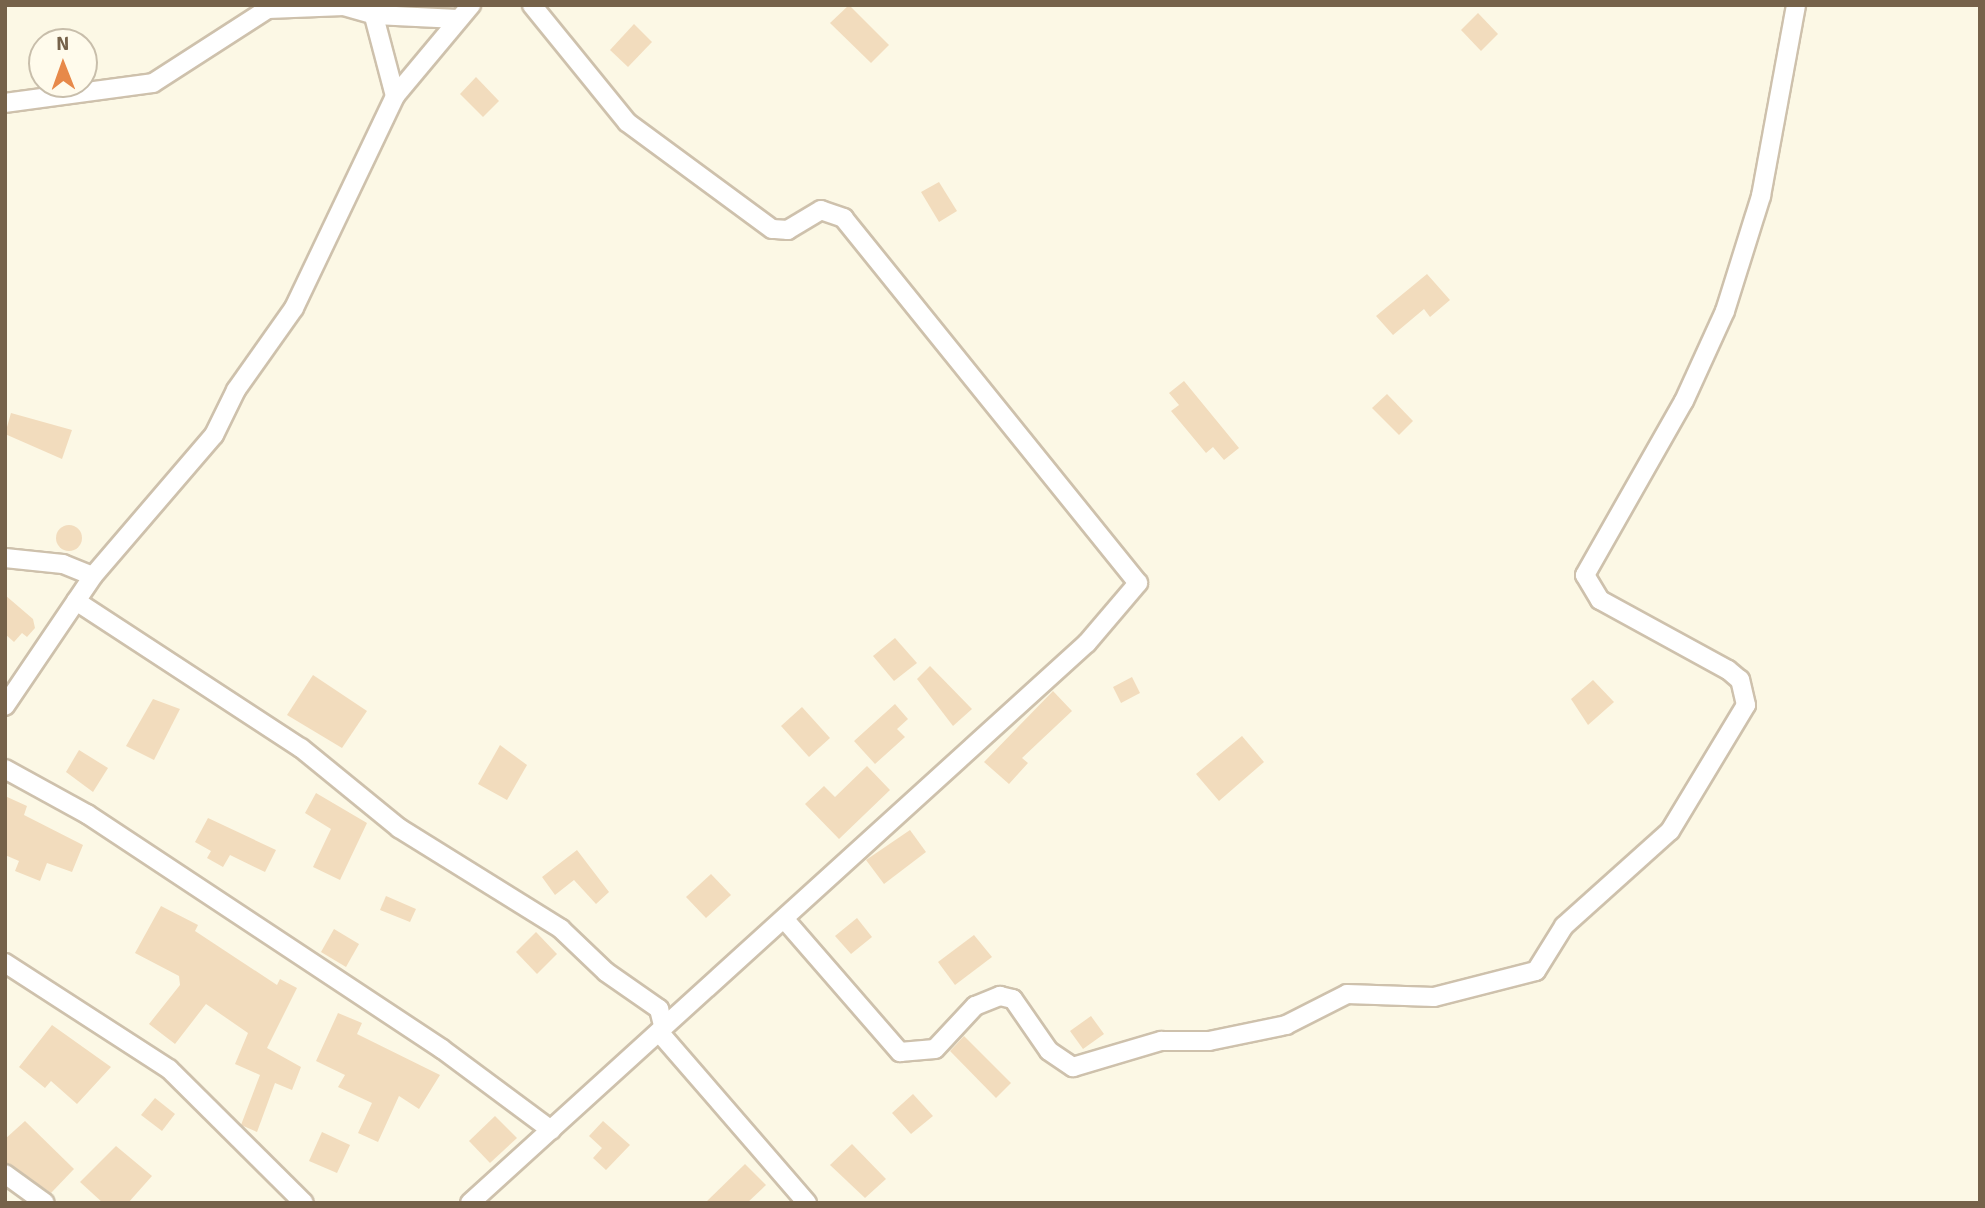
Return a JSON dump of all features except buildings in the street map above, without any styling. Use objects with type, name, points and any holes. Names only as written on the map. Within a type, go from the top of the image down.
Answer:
[{"type":"street","points":[[5,706],[93,576],[214,435],[293,308],[395,96],[471,5]]},
{"type":"street","points":[[470,1203],[770,926],[786,921],[1087,643],[1138,583],[844,218],[821,209],[788,230],[772,229],[627,122],[532,5]]},
{"type":"street","points":[[786,921],[900,1052],[935,1049],[975,1006],[1000,996],[1013,999],[1049,1051],[1073,1068],[1161,1041],[1209,1041],[1286,1025],[1347,994],[1434,997],[1536,971],[1564,926],[1670,831],[1746,705],[1734,675],[1600,600],[1586,575],[1684,401],[1725,311],[1761,196],[1796,5]]},
{"type":"street","points":[[5,103],[153,83],[268,9],[345,6],[458,19]]},
{"type":"street","points":[[373,10],[395,96]]},
{"type":"street","points":[[5,558],[63,564],[93,576]]},
{"type":"street","points":[[76,601],[290,740],[399,828],[561,929],[606,972],[659,1009],[661,1029],[807,1203]]},
{"type":"street","points":[[5,769],[87,814],[442,1049],[551,1130]]},
{"type":"street","points":[[5,963],[169,1069],[304,1203]]},
{"type":"street","points":[[5,1174],[44,1203]]}]
